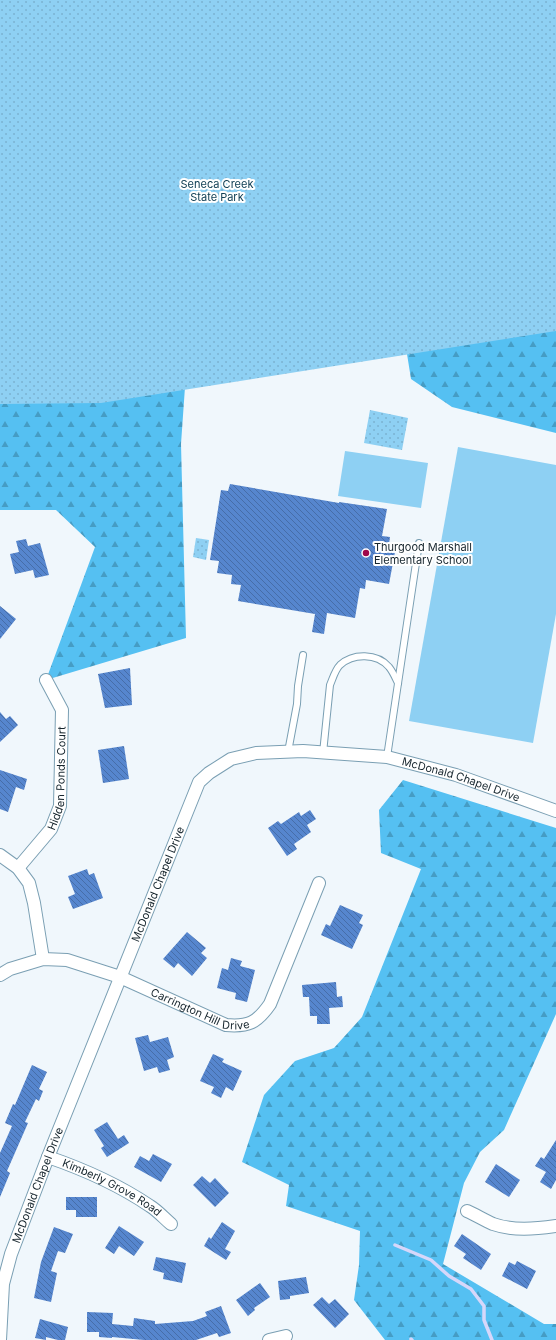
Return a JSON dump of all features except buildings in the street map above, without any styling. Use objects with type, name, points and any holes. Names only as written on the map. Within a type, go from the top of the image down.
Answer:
[{"type":"street","name":"Hidden Ponds Court","points":[[18,868],[51,829],[60,806],[62,710],[46,680]]},
{"type":"street","name":"McDonald Chapel Drive","points":[[0,1340],[3,1284],[11,1254],[48,1157],[199,782],[209,773],[231,760],[256,753],[323,753],[388,758],[456,775],[556,811]]},
{"type":"street","points":[[0,855],[18,868],[29,883],[34,903],[43,959]]},
{"type":"street","name":"Carrington Hill Drive","points":[[0,975],[10,969],[43,959],[67,960],[120,977],[226,1025],[239,1026],[251,1024],[263,1015],[270,1004],[319,883]]},
{"type":"street","name":"Kimberly Grove Road","points":[[48,1157],[72,1166],[121,1189],[151,1207],[171,1224]]},
{"type":"street","points":[[467,1211],[494,1224],[515,1229],[535,1229],[556,1226]]},
{"type":"street","points":[[269,1340],[286,1336]]},
{"type":"lane","points":[[388,758],[419,544]]},
{"type":"lane","points":[[288,752],[297,704],[303,655]]},
{"type":"lane","points":[[323,753],[330,685],[334,674],[340,666],[348,660],[360,656],[373,658],[382,661],[388,666],[394,674],[398,685]]},
{"type":"green space","name":"Seneca Creek State Park","points":[[0,0],[556,0],[556,433],[452,407],[411,379],[407,354],[185,387],[181,444],[186,638],[46,680],[95,547],[56,510],[0,510]]},
{"type":"green space","name":"Seneca Creek State Park","points":[[0,0],[556,0],[556,331],[101,403],[0,404]]},
{"type":"green space","points":[[370,410],[408,418],[402,450],[364,443]]},
{"type":"green space","points":[[458,447],[556,465],[556,614],[533,743],[409,721]]},
{"type":"green space","points":[[345,451],[428,463],[421,508],[338,496]]},
{"type":"green space","points":[[196,538],[209,540],[206,560],[193,557]]},
{"type":"green space","points":[[403,780],[556,828],[556,1014],[504,1130],[480,1152],[464,1183],[443,1264],[544,1324],[556,1324],[556,1340],[385,1340],[354,1300],[359,1265],[360,1231],[286,1206],[289,1185],[242,1162],[264,1095],[295,1061],[334,1048],[362,1017],[421,869],[381,853],[379,810]]},
{"type":"waterway","points":[[395,1245],[431,1260],[449,1276],[471,1289],[484,1306],[484,1320],[492,1340]]},
{"type":"place","name":"Thurgood Marshall Elementary School","points":[[366,553]]}]
